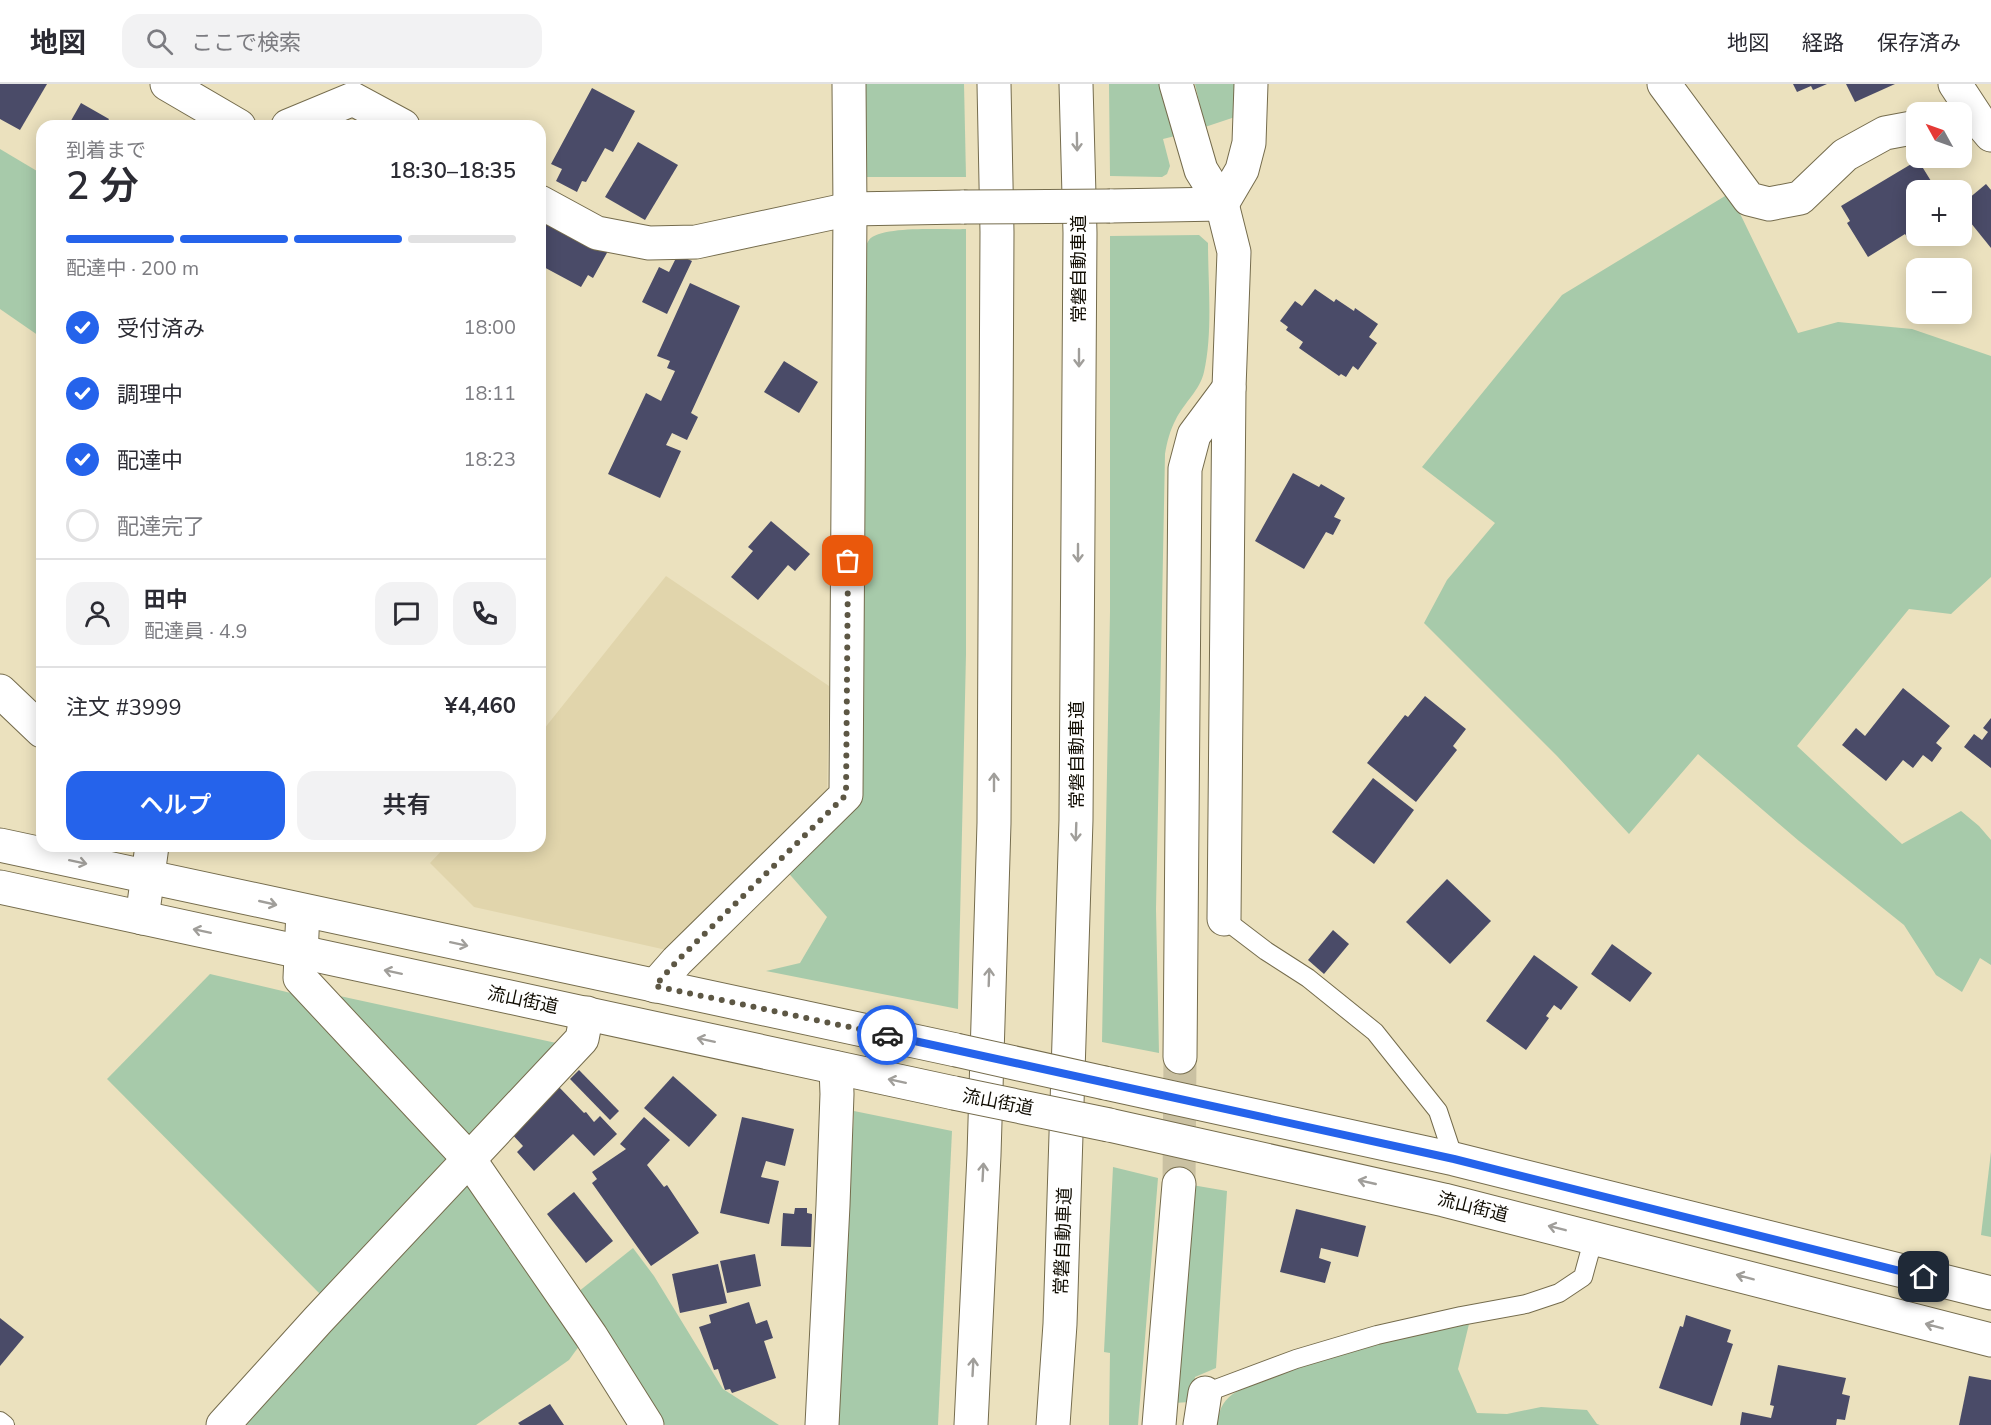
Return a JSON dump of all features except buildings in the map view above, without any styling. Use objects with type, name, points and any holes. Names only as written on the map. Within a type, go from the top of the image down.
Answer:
[{"type":"main road","points":[[166,84],[229,120]]},
{"type":"main road","points":[[655,986],[677,961],[846,795],[849,84]]},
{"type":"main road","points":[[971,1425],[984,1155],[994,823],[997,232],[993,84]]},
{"type":"main road","name":"常磐自動車道","points":[[1053,1425],[1060,1324],[1076,820],[1080,233],[1076,84]]},
{"type":"main road","points":[[1176,84],[1201,170],[1222,204],[1234,252],[1229,388],[1224,920]]},
{"type":"main road","points":[[1222,204],[1242,170],[1249,143],[1251,84]]},
{"type":"main road","points":[[1664,84],[1749,199],[1769,204],[1800,198],[1845,155],[1885,133],[1906,130]]},
{"type":"main road","points":[[1955,84],[1978,127]]},
{"type":"main road","points":[[302,120],[353,99],[391,120]]},
{"type":"main road","points":[[546,205],[597,233],[649,243],[696,242],[850,209],[1222,204]]},
{"type":"main road","points":[[1180,1057],[1185,469],[1194,435],[1229,388]]},
{"type":"main road","points":[[0,691],[36,725]]},
{"type":"main road","points":[[0,845],[36,849]]},
{"type":"main road","points":[[66,852],[150,861],[303,911],[1454,1159],[1991,1293]]},
{"type":"main road","points":[[142,918],[150,861]]},
{"type":"main road","name":"流山街道","points":[[0,887],[1109,1125],[1443,1200],[1991,1340]]},
{"type":"main road","points":[[303,911],[300,978],[469,1158],[591,1336],[647,1425]]},
{"type":"main road","points":[[223,1425],[582,1039],[587,1013]]},
{"type":"main road","points":[[822,1425],[833,1205],[836,1068]]},
{"type":"main road","points":[[1159,1425],[1179,1184]]},
{"type":"main road","points":[[1060,1324],[1060,1425]]},
{"type":"main road","points":[[1200,1425],[1205,1393]]},
{"type":"lane","points":[[1224,920],[1308,978],[1375,1032],[1438,1111],[1454,1159]]},
{"type":"lane","points":[[1205,1393],[1296,1359],[1377,1335],[1526,1304],[1559,1293],[1583,1277],[1594,1237]]},
{"type":"lane","points":[[0,1421],[5,1425]]},
{"type":"shaded area","points":[[666,576],[829,686],[827,797],[671,951],[474,907],[430,863],[440,852],[546,852],[546,726]]},
{"type":"green space","points":[[859,84],[964,84],[966,177],[859,177]]},
{"type":"green space","points":[[1109,84],[1163,84],[1175,136],[1163,139],[1170,166],[1167,174],[1162,177],[1110,176]]},
{"type":"green space","points":[[1195,84],[1238,84],[1238,116],[1205,127]]},
{"type":"green space","points":[[0,149],[36,170],[36,334],[0,309]]},
{"type":"green space","points":[[1730,193],[1798,333],[1838,322],[1912,329],[1991,356],[1991,577],[1951,614],[1909,609],[1797,746],[1902,844],[1961,811],[1991,840],[1991,965],[1980,958],[1962,992],[1936,975],[1904,925],[1799,841],[1698,754],[1629,834],[1557,756],[1424,623],[1447,580],[1495,523],[1422,467],[1562,295]]},
{"type":"green space","points":[[915,229],[966,229],[966,654],[958,1009],[766,971],[800,963],[827,917],[785,869],[856,802],[862,258],[869,240],[886,232]]},
{"type":"green space","points":[[1199,235],[1208,243],[1207,357],[1202,379],[1174,423],[1165,454],[1156,909],[1159,1053],[1102,1042],[1110,612],[1110,236]]},
{"type":"green space","points":[[210,974],[291,993],[451,1161],[325,1299],[107,1079]]},
{"type":"green space","points":[[335,995],[561,1044],[469,1143]]},
{"type":"green space","points":[[854,1111],[952,1131],[938,1425],[838,1425]]},
{"type":"green space","points":[[1991,1152],[1991,1237],[1981,1235]]},
{"type":"green space","points":[[1113,1167],[1158,1178],[1138,1425],[1109,1425],[1110,1353],[1104,1352]]},
{"type":"green space","points":[[465,1181],[582,1342],[569,1360],[476,1425],[240,1425]]},
{"type":"green space","points":[[1192,1185],[1227,1191],[1216,1368],[1195,1377],[1190,1402],[1174,1403]]},
{"type":"green space","points":[[633,1248],[654,1276],[723,1389],[779,1425],[665,1425],[578,1292]]},
{"type":"green space","points":[[1469,1324],[1458,1369],[1477,1413],[1507,1414],[1541,1407],[1587,1410],[1600,1425],[1217,1425],[1220,1411],[1232,1395],[1283,1373],[1379,1342]]},
{"type":"tunnel","points":[[1179,1184],[1180,1057]]},
{"type":"way so far","points":[[848,561],[846,795],[677,961],[655,986],[887,1035]]},
{"type":"route","points":[[887,1035],[1454,1159],[1924,1277]]}]
